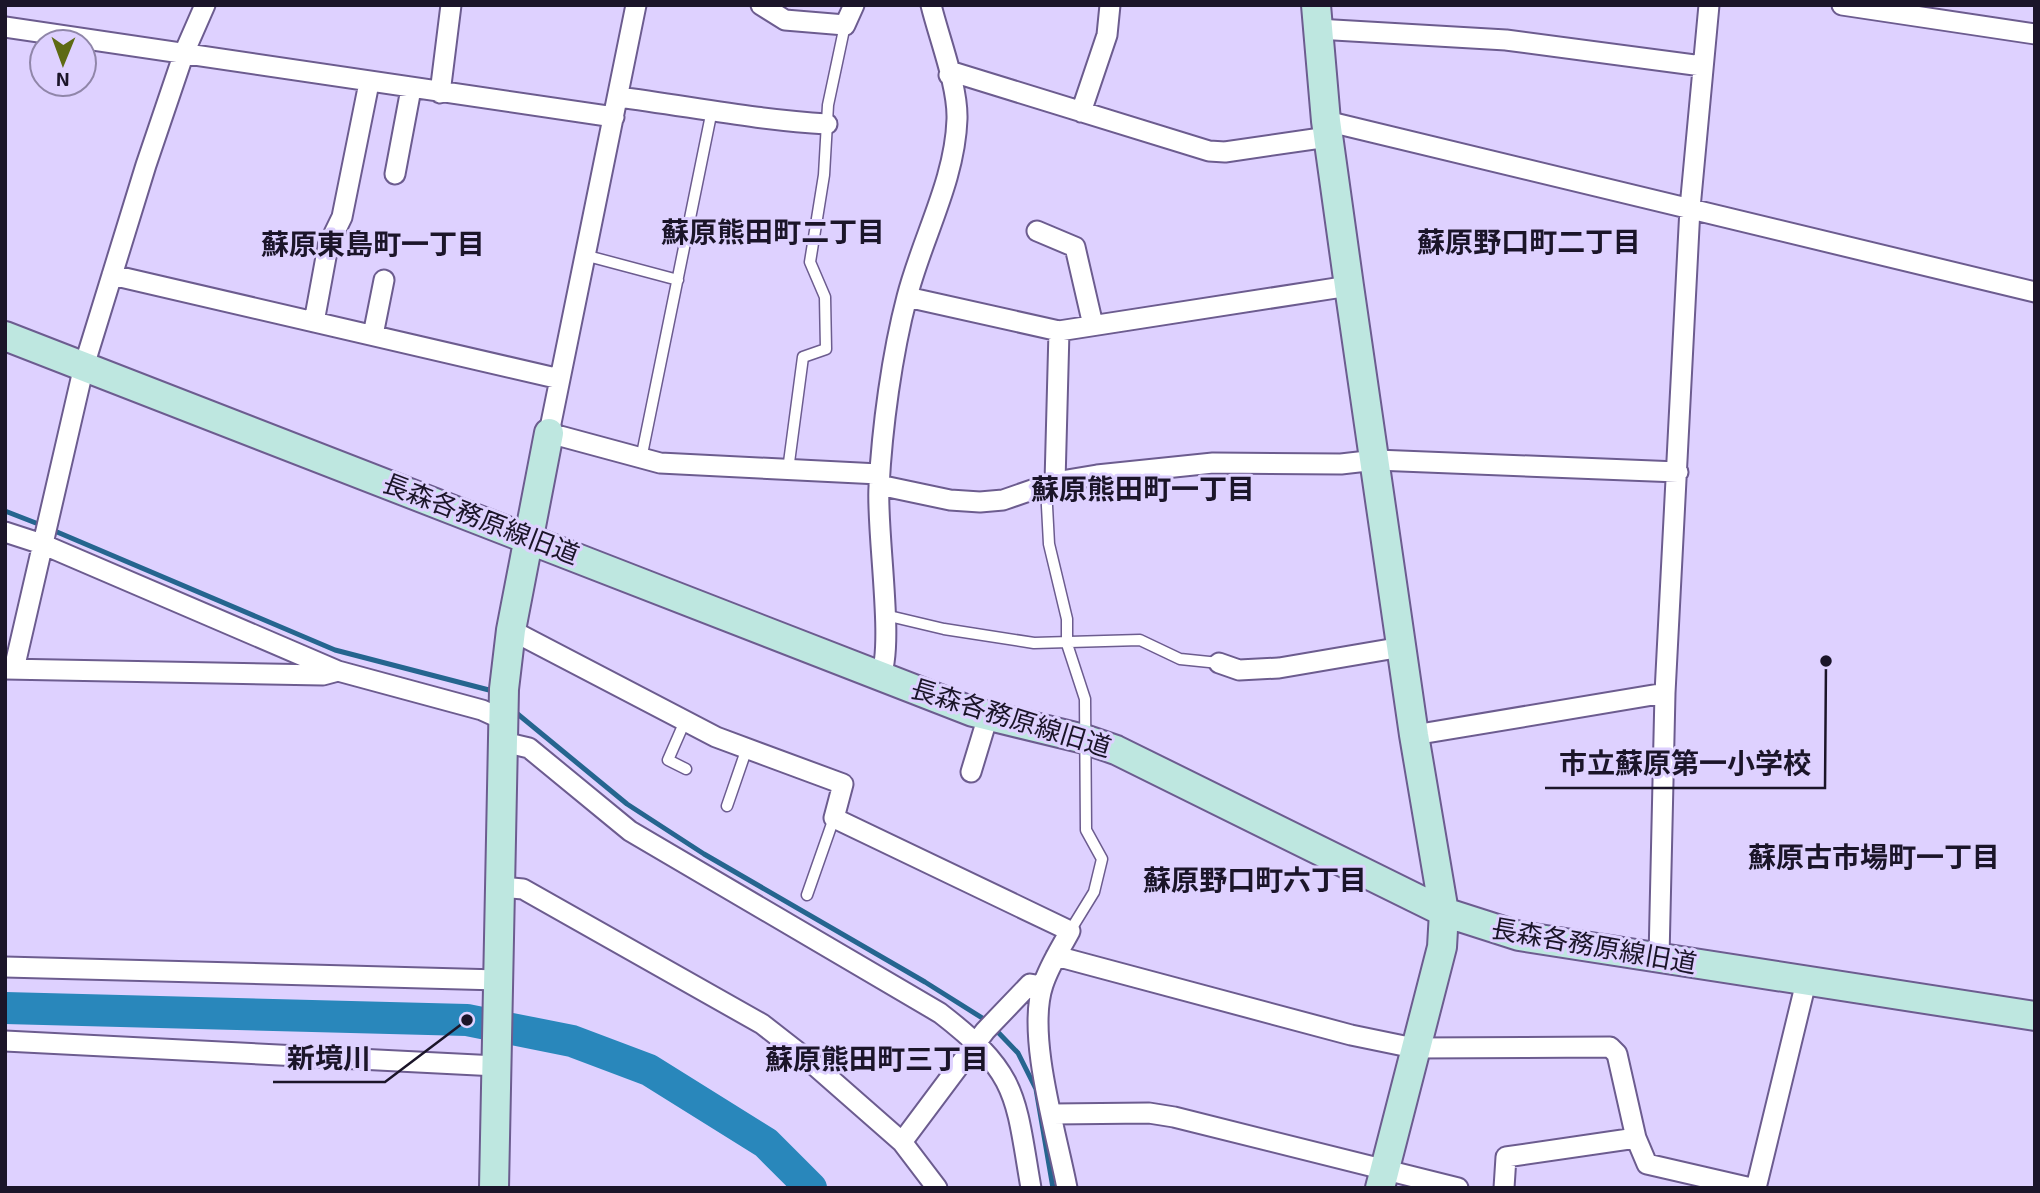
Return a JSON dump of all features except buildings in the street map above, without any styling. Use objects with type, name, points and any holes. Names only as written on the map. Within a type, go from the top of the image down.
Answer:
[{"type":"street","points":[[205,5],[184,53],[84,366],[10,669],[323,675],[338,671]]},
{"type":"street","points":[[440,93],[451,5]]},
{"type":"street","points":[[494,1188],[504,717],[511,630],[583,254],[636,5]]},
{"type":"street","points":[[761,5],[785,20],[845,25],[853,5]]},
{"type":"street","points":[[880,677],[885,668],[877,509],[879,479],[907,297],[954,152],[957,115],[931,5]]},
{"type":"street","points":[[1081,112],[1107,35],[1110,5]]},
{"type":"street","points":[[1659,958],[1665,693],[1690,208],[1709,5]]},
{"type":"street","points":[[1842,5],[2035,34]]},
{"type":"street","points":[[1383,1178],[1442,947],[1444,912],[1414,735],[1349,286],[1327,129],[1317,17],[1702,66]]},
{"type":"street","points":[[5,27],[369,83],[614,117]]},
{"type":"street","points":[[949,75],[956,73],[1209,151],[1225,152],[1327,129],[1690,208],[2035,292]]},
{"type":"street","points":[[314,322],[328,246],[342,216],[369,83]]},
{"type":"street","points":[[395,174],[411,89]]},
{"type":"street","points":[[618,97],[712,110],[755,120],[827,124]]},
{"type":"street","points":[[1037,232],[1075,247],[1093,325]]},
{"type":"street","points":[[112,275],[560,379]]},
{"type":"street","points":[[373,335],[384,280]]},
{"type":"street","points":[[907,297],[1059,331],[1349,286]]},
{"type":"street","points":[[1050,485],[1059,331]]},
{"type":"street","name":"長森各務原線旧道","points":[[5,335],[528,537],[880,677],[988,716],[1084,738],[1128,756],[1444,912],[1519,936],[2035,1016]]},
{"type":"street","points":[[549,433],[660,463],[788,470],[879,479],[950,500],[980,502],[1003,500],[1050,485],[1213,463],[1341,464],[1376,460],[1678,472]]},
{"type":"street","points":[[5,532],[42,541],[338,671],[504,717],[529,748],[630,831],[982,1037],[1016,1098],[1031,1188]]},
{"type":"street","points":[[511,630],[685,721],[747,748],[843,784],[834,818],[1070,932],[1042,986],[1038,1023],[1067,1188]]},
{"type":"street","points":[[1219,663],[1239,670],[1279,668],[1402,648]]},
{"type":"street","points":[[1414,735],[1665,693]]},
{"type":"street","points":[[971,772],[988,716]]},
{"type":"street","points":[[501,887],[523,889],[762,1024],[813,1063],[902,1142],[936,1188]]},
{"type":"street","points":[[1056,956],[1351,1035],[1415,1048],[1611,1047],[1617,1054],[1636,1138],[1647,1164],[1751,1188]]},
{"type":"street","points":[[5,967],[499,988]]},
{"type":"street","points":[[1756,1188],[1806,982]]},
{"type":"street","points":[[902,1142],[999,1016],[1030,984],[1042,986]]},
{"type":"street","points":[[5,1041],[497,1060]]},
{"type":"street","points":[[1053,1114],[1149,1113],[1383,1178],[1458,1188]]},
{"type":"street","points":[[1504,1188],[1507,1157],[1636,1138]]},
{"type":"lane","points":[[788,470],[803,357],[826,349],[825,297],[810,262],[824,175],[828,105],[845,25]]},
{"type":"lane","points":[[642,459],[712,110]]},
{"type":"lane","points":[[583,254],[678,280]]},
{"type":"lane","points":[[1050,485],[1049,544],[1067,619],[1067,644],[1085,699],[1086,830],[1102,859],[1094,892],[1070,932]]},
{"type":"lane","points":[[884,615],[944,629],[1034,643],[1140,640],[1180,659],[1219,663]]},
{"type":"lane","points":[[685,721],[667,760],[686,769]]},
{"type":"lane","points":[[727,806],[747,748]]},
{"type":"lane","points":[[807,895],[834,818]]},
{"type":"waterway","points":[[5,511],[41,525]]},
{"type":"waterway","points":[[50,529],[335,650],[489,690],[495,695]]},
{"type":"waterway","points":[[514,711],[627,804],[704,854],[987,1021]]},
{"type":"waterway","points":[[5,1008],[467,1020],[572,1041],[649,1070],[766,1143],[811,1188]]},
{"type":"waterway","points":[[994,1028],[1018,1053],[1036,1089],[1053,1188]]},
{"type":"place","name":"市立蘇原第一小学校","points":[[1826,661]]},
{"type":"place","name":"新境川","points":[[467,1020]]},
{"type":"district","name":"蘇原熊田町二丁目","points":[[773,232]]},
{"type":"district","name":"蘇原野口町二丁目","points":[[1529,242]]},
{"type":"district","name":"蘇原東島町一丁目","points":[[373,244]]},
{"type":"district","name":"蘇原熊田町一丁目","points":[[1143,489]]},
{"type":"district","name":"蘇原古市場町一丁目","points":[[1874,857]]},
{"type":"district","name":"蘇原野口町六丁目","points":[[1255,880]]},
{"type":"district","name":"蘇原熊田町三丁目","points":[[877,1059]]}]
